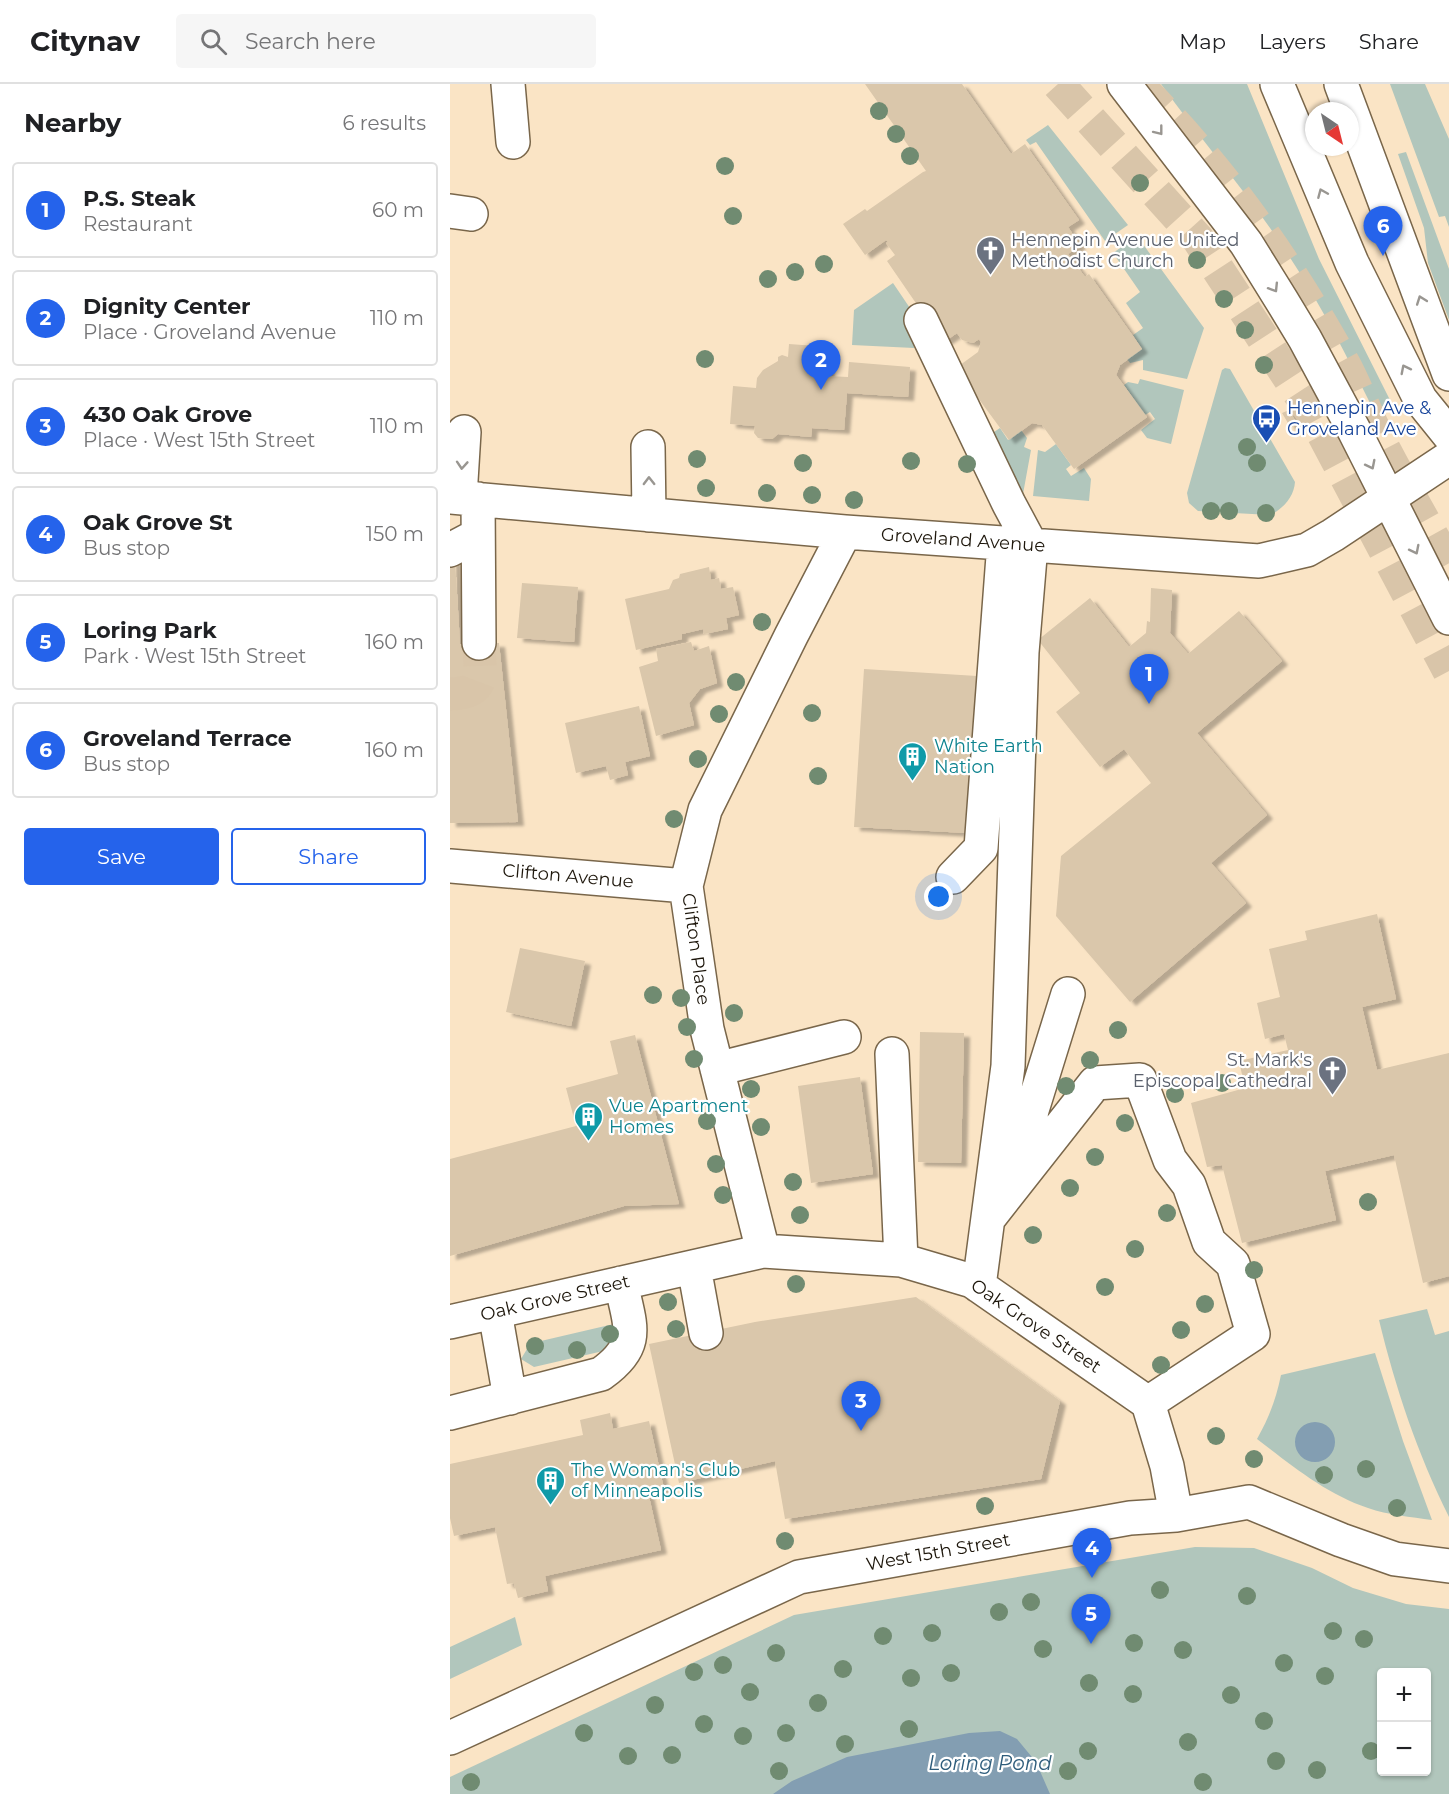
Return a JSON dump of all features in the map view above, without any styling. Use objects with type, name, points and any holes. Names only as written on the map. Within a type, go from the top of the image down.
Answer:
[{"type":"street","points":[[508,84],[513,142]]},
{"type":"street","points":[[1124,84],[1246,243],[1305,339],[1449,618]]},
{"type":"street","points":[[1277,84],[1352,263],[1420,399],[1449,435]]},
{"type":"street","points":[[1341,84],[1449,374]]},
{"type":"street","points":[[921,320],[1009,504],[1017,544],[1022,652],[1008,1066],[979,1286]]},
{"type":"street","points":[[464,432],[463,498],[478,535],[479,643]]},
{"type":"street","points":[[648,447],[649,515]]},
{"type":"street","name":"Groveland Avenue","points":[[463,498],[845,532],[1259,561],[1307,550],[1449,458]]},
{"type":"street","name":"Clifton Place","points":[[763,1251],[707,1029],[686,886],[705,810],[845,532]]},
{"type":"street","points":[[450,550],[478,535]]},
{"type":"street","points":[[952,877],[981,848],[1017,544]]},
{"type":"street","name":"Clifton Avenue","points":[[450,866],[686,886]]},
{"type":"street","points":[[1020,1179],[1032,1110],[1068,994]]},
{"type":"street","points":[[717,1069],[844,1037]]},
{"type":"street","points":[[892,1054],[901,1260]]},
{"type":"street","points":[[988,1219],[1095,1083],[1140,1080],[1170,1160],[1189,1185],[1209,1242],[1233,1264],[1253,1334],[1148,1403],[1167,1466],[1176,1515]]},
{"type":"street","name":"Oak Grove Street","points":[[450,1322],[763,1251],[901,1260],[972,1281],[1148,1403]]},
{"type":"street","points":[[694,1267],[706,1333]]},
{"type":"street","points":[[450,1413],[601,1374],[617,1363],[628,1348],[631,1331],[621,1283]]},
{"type":"street","points":[[495,1312],[510,1398]]},
{"type":"street","name":"West 15th Street","points":[[450,1738],[799,1577],[1130,1518],[1176,1515],[1249,1502],[1341,1540],[1395,1559],[1449,1566]]},
{"type":"green space","points":[[1161,84],[1247,84],[1319,259],[1391,402],[1374,411],[1332,329],[1285,250]]},
{"type":"green space","points":[[1390,84],[1425,84],[1449,139],[1449,227],[1445,216],[1439,217]]},
{"type":"green space","points":[[1048,125],[1128,225],[1105,241],[1036,142],[1030,145],[1026,140]]},
{"type":"green space","points":[[1406,152],[1449,269],[1449,320],[1428,263],[1424,228],[1398,154]]},
{"type":"green space","points":[[1137,236],[1204,328],[1187,379],[1143,370],[1143,360],[1130,363],[1127,359],[1142,349],[1133,335],[1143,328],[1126,303],[1140,292],[1113,253]]},
{"type":"green space","points":[[893,283],[916,317],[914,348],[852,345],[854,310]]},
{"type":"green space","points":[[1230,369],[1295,482],[1287,502],[1270,515],[1198,511],[1189,503],[1187,493],[1222,370]]},
{"type":"green space","points":[[1140,379],[1184,390],[1171,444],[1147,438],[1141,430],[1155,419],[1150,412],[1145,415],[1124,385],[1128,382],[1138,384]]},
{"type":"green space","points":[[1000,428],[1008,440],[1021,430],[1027,438],[1024,447],[1031,450],[1023,494],[1018,495],[985,438]]},
{"type":"green space","points":[[1056,444],[1071,465],[1066,469],[1071,476],[1084,468],[1091,479],[1089,501],[1033,496],[1038,450],[1045,452]]},
{"type":"green space","points":[[1427,1309],[1435,1335],[1449,1331],[1449,1517],[1408,1420],[1379,1320]]},
{"type":"green space","points":[[618,1323],[612,1349],[534,1367],[521,1359],[528,1344]]},
{"type":"green space","points":[[1375,1353],[1403,1441],[1432,1520],[1400,1516],[1353,1502],[1310,1478],[1257,1439],[1272,1408],[1281,1375]]},
{"type":"green space","points":[[1195,1547],[1254,1548],[1312,1568],[1353,1588],[1406,1604],[1449,1609],[1449,1794],[450,1794],[450,1777],[794,1615]]},
{"type":"green space","points":[[515,1617],[522,1645],[450,1679],[450,1647]]},
{"type":"water","points":[[1315,1422],[1329,1428],[1335,1442],[1329,1456],[1315,1462],[1301,1456],[1295,1442],[1301,1428]]},
{"type":"water","name":"Loring Pond","points":[[1000,1731],[1017,1739],[1036,1762],[1050,1794],[773,1794],[792,1781],[847,1757],[969,1733]]},
{"type":"building","name":"Hennepin Avenue United Methodist Church","points":[[865,84],[962,84],[1011,154],[1025,144],[1079,220],[1068,227],[1080,245],[1068,254],[1085,277],[1089,274],[1142,349],[1120,365],[1116,375],[1147,417],[1074,469],[1042,425],[1032,423],[1009,440],[956,368],[978,352],[981,342],[979,339],[973,343],[962,340],[957,333],[944,342],[931,323],[939,317],[931,305],[922,312],[887,261],[895,255],[886,243],[888,242],[886,240],[865,255],[843,224],[865,209],[867,211],[926,171]]},
{"type":"building","points":[[789,344],[830,347],[828,376],[848,377],[849,362],[910,367],[908,397],[847,393],[844,430],[812,428],[811,437],[778,434],[772,439],[758,438],[754,433],[755,426],[730,424],[733,386],[756,388],[757,378],[763,370],[778,361],[778,357],[782,355],[788,357]]},
{"type":"building","points":[[1289,410],[1297,424],[1291,428],[1282,413]]},
{"type":"building","points":[[450,560],[455,560],[460,644],[499,643],[518,822],[450,823]]},
{"type":"building","points":[[709,567],[711,580],[719,578],[721,589],[733,587],[739,615],[726,618],[728,629],[704,634],[703,629],[682,634],[682,639],[636,650],[625,599],[669,589],[673,580],[679,578],[680,574]]},
{"type":"building","points":[[522,583],[578,587],[574,642],[517,638]]},
{"type":"building","points":[[1151,588],[1172,590],[1170,633],[1188,654],[1239,611],[1282,661],[1197,733],[1267,815],[1211,863],[1246,903],[1130,1002],[1056,916],[1061,856],[1151,783],[1124,749],[1100,767],[1056,712],[1080,693],[1038,640],[1090,598],[1129,647],[1146,633],[1147,621],[1150,622]]},
{"type":"building","points":[[691,642],[694,651],[709,646],[717,683],[700,689],[689,703],[694,725],[656,736],[639,667],[658,661],[656,649]]},
{"type":"building","name":"White Earth Nation","points":[[864,669],[977,676],[967,833],[854,827]]},
{"type":"building","points":[[639,706],[650,756],[625,762],[628,775],[610,780],[606,766],[576,773],[565,723]]},
{"type":"building","name":"St. Mark's Episcopal Cathedral","points":[[1377,914],[1396,999],[1362,1007],[1377,1070],[1449,1053],[1449,1276],[1423,1283],[1394,1155],[1325,1171],[1336,1220],[1242,1243],[1222,1165],[1207,1167],[1191,1103],[1245,1088],[1239,1061],[1288,1050],[1284,1034],[1265,1039],[1257,1003],[1280,997],[1269,949],[1307,940],[1305,931]]},
{"type":"building","points":[[520,948],[585,961],[571,1026],[506,1012]]},
{"type":"building","points":[[920,1032],[964,1033],[961,1163],[918,1162]]},
{"type":"building","name":"Vue Apartment Homes","points":[[635,1035],[679,1204],[624,1206],[450,1256],[450,1159],[576,1126],[566,1088],[618,1074],[610,1041]]},
{"type":"building","points":[[860,1077],[873,1174],[811,1183],[798,1086]]},
{"type":"building","points":[[916,1297],[1060,1401],[1041,1479],[785,1519],[775,1461],[679,1483],[649,1344],[755,1322]]},
{"type":"building","name":"The Woman's Club of Minneapolis","points":[[610,1413],[613,1429],[649,1421],[664,1489],[648,1492],[661,1550],[545,1576],[548,1591],[518,1598],[514,1583],[507,1584],[495,1527],[454,1536],[450,1518],[450,1464],[583,1435],[580,1420]]},
{"type":"tunnel","points":[[1058,84],[1198,239],[1312,413],[1449,671]]},
{"type":"tunnel","points":[[1139,86],[1198,150],[1277,253],[1344,364],[1379,439],[1449,566]]},
{"type":"tunnel","points":[[450,694],[462,693],[476,686],[480,672],[479,643]]},
{"type":"place","name":"Groveland Terrace","points":[[1383,256]]},
{"type":"place","name":"Hennepin Avenue United Methodist Church","points":[[990,276]]},
{"type":"place","name":"Dignity Center","points":[[821,390]]},
{"type":"place","name":"Hennepin Ave & Groveland Ave","points":[[1266,444]]},
{"type":"place","name":"P.S. Steak","points":[[1149,704]]},
{"type":"place","name":"White Earth Nation","points":[[913,782]]},
{"type":"place","name":"St. Mark's Episcopal Cathedral","points":[[1333,1096]]},
{"type":"place","name":"Vue Apartment Homes","points":[[588,1142]]},
{"type":"place","name":"430 Oak Grove","points":[[861,1431]]},
{"type":"place","name":"The Woman's Club of Minneapolis","points":[[550,1506]]},
{"type":"place","name":"Oak Grove St","points":[[1092,1578]]},
{"type":"place","name":"Loring Park","points":[[1091,1644]]}]
